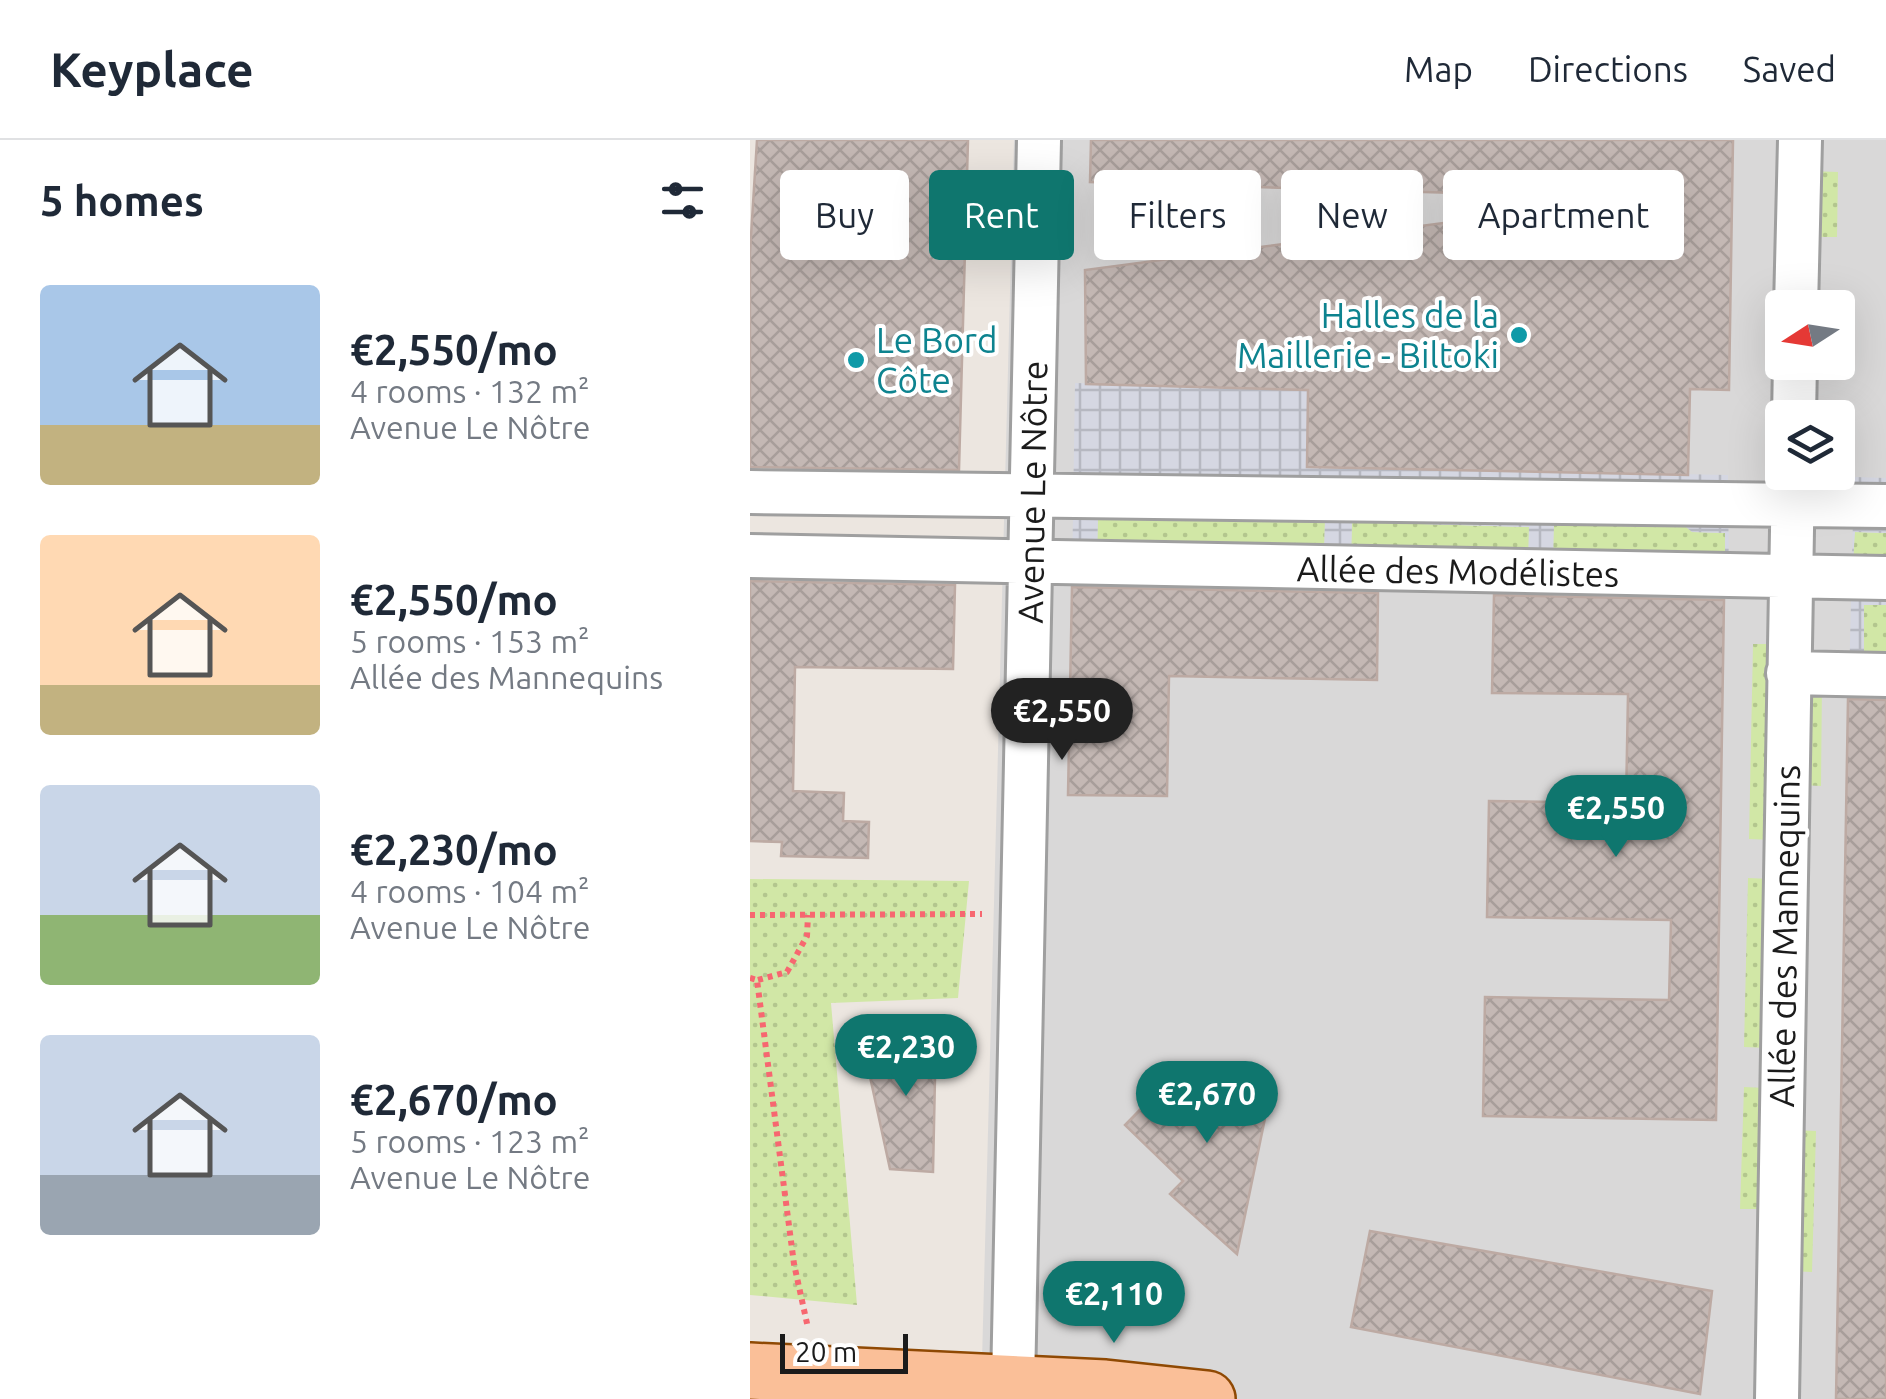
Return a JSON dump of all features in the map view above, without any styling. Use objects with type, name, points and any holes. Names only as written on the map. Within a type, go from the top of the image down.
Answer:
[{"type":"main road","points":[[750,1371],[1013,1384],[1076,1392],[1208,1399]]},
{"type":"street","name":"Avenue Le Nôtre","points":[[1013,1384],[1039,140]]},
{"type":"street","points":[[1796,290],[1800,140]]},
{"type":"street","name":"Allée des Modélistes","points":[[750,492],[1032,496],[1765,489]]},
{"type":"street","name":"Allée des Mannequins","points":[[1777,1399],[1792,490]]},
{"type":"street","name":"Allée des Modélistes","points":[[1798,490],[1886,506]]},
{"type":"street","name":"Allée des Modélistes","points":[[750,556],[1886,578]]},
{"type":"street","points":[[1788,673],[1886,675]]},
{"type":"path","points":[[750,915],[1023,913]]},
{"type":"path","points":[[808,914],[807,936],[798,959],[787,972],[754,979],[794,1264],[819,1374]]},
{"type":"shaded area","points":[[1014,140],[1886,140],[1886,1399],[981,1399],[1011,260],[1074,260],[1074,170],[1013,170]]},
{"type":"shaded area","points":[[1075,383],[1308,390],[1308,467],[1728,475],[1729,595],[1072,578]],"holes":[[[1098,515],[1325,520],[1324,559],[1097,554]],[[1352,522],[1529,527],[1528,560],[1351,555]],[[1554,525],[1686,527],[1692,532],[1725,533],[1725,564],[1553,562]]]},
{"type":"shaded area","points":[[1855,477],[1886,478],[1886,533],[1855,532],[1853,562],[1886,564],[1886,605],[1864,605],[1864,654],[1849,684]]},
{"type":"green space","points":[[1809,171],[1838,172],[1837,237],[1808,237]]},
{"type":"green space","points":[[1098,515],[1325,519],[1324,559],[1097,555]]},
{"type":"green space","points":[[1352,522],[1530,527],[1528,561],[1351,555]]},
{"type":"green space","points":[[1553,525],[1686,527],[1692,532],[1725,533],[1725,565],[1553,562]]},
{"type":"green space","points":[[1854,532],[1886,533],[1886,564],[1853,563]]},
{"type":"green space","points":[[1864,605],[1886,605],[1886,654],[1863,654]]},
{"type":"green space","points":[[1753,644],[1776,644],[1772,840],[1749,839]]},
{"type":"green space","points":[[1799,684],[1822,684],[1821,786],[1799,785]]},
{"type":"green space","points":[[1748,878],[1771,879],[1767,1048],[1744,1047]]},
{"type":"green space","points":[[750,879],[969,881],[958,998],[831,1003],[857,1305],[750,1295]]},
{"type":"green space","points":[[1744,1087],[1766,1088],[1764,1209],[1740,1209]]},
{"type":"green space","points":[[1794,1130],[1816,1131],[1812,1272],[1789,1271]]},
{"type":"building","name":"Le Bord Côte","points":[[757,140],[968,140],[967,170],[929,170],[929,260],[965,260],[959,470],[750,467],[750,252]]},
{"type":"building","name":"Halles de la Maillerie - Biltoki","points":[[1091,140],[1733,140],[1729,390],[1690,389],[1688,475],[1307,467],[1308,390],[1086,384],[1085,270],[1161,260],[1261,260],[1261,247],[1281,244],[1281,260],[1423,260],[1423,226],[1443,223],[1443,260],[1684,260],[1684,170],[1443,170],[1443,193],[1423,192],[1423,170],[1281,170],[1281,188],[1261,187],[1261,170],[1094,170],[1094,182],[1090,182]]},
{"type":"building","points":[[750,581],[955,585],[953,669],[795,667],[793,791],[844,793],[843,821],[869,822],[868,858],[781,856],[782,842],[750,841]]},
{"type":"building","points":[[1072,587],[1378,593],[1377,680],[1169,676],[1167,796],[1068,795]]},
{"type":"building","points":[[1494,595],[1724,600],[1716,1120],[1483,1116],[1485,997],[1669,1000],[1671,920],[1487,917],[1489,801],[1626,803],[1628,694],[1492,693]]},
{"type":"building","points":[[1848,699],[1886,700],[1886,1399],[1836,1399]]},
{"type":"building","points":[[936,1031],[933,1172],[890,1169],[864,1049]]},
{"type":"building","points":[[1178,1071],[1270,1094],[1237,1254],[1170,1194],[1183,1181],[1125,1125]]},
{"type":"building","points":[[1370,1231],[1712,1291],[1700,1394],[1351,1327]]},
{"type":"place","name":"Halles de la Maillerie - Biltoki","points":[[1519,335]]},
{"type":"place","name":"Le Bord Côte","points":[[856,360]]}]
